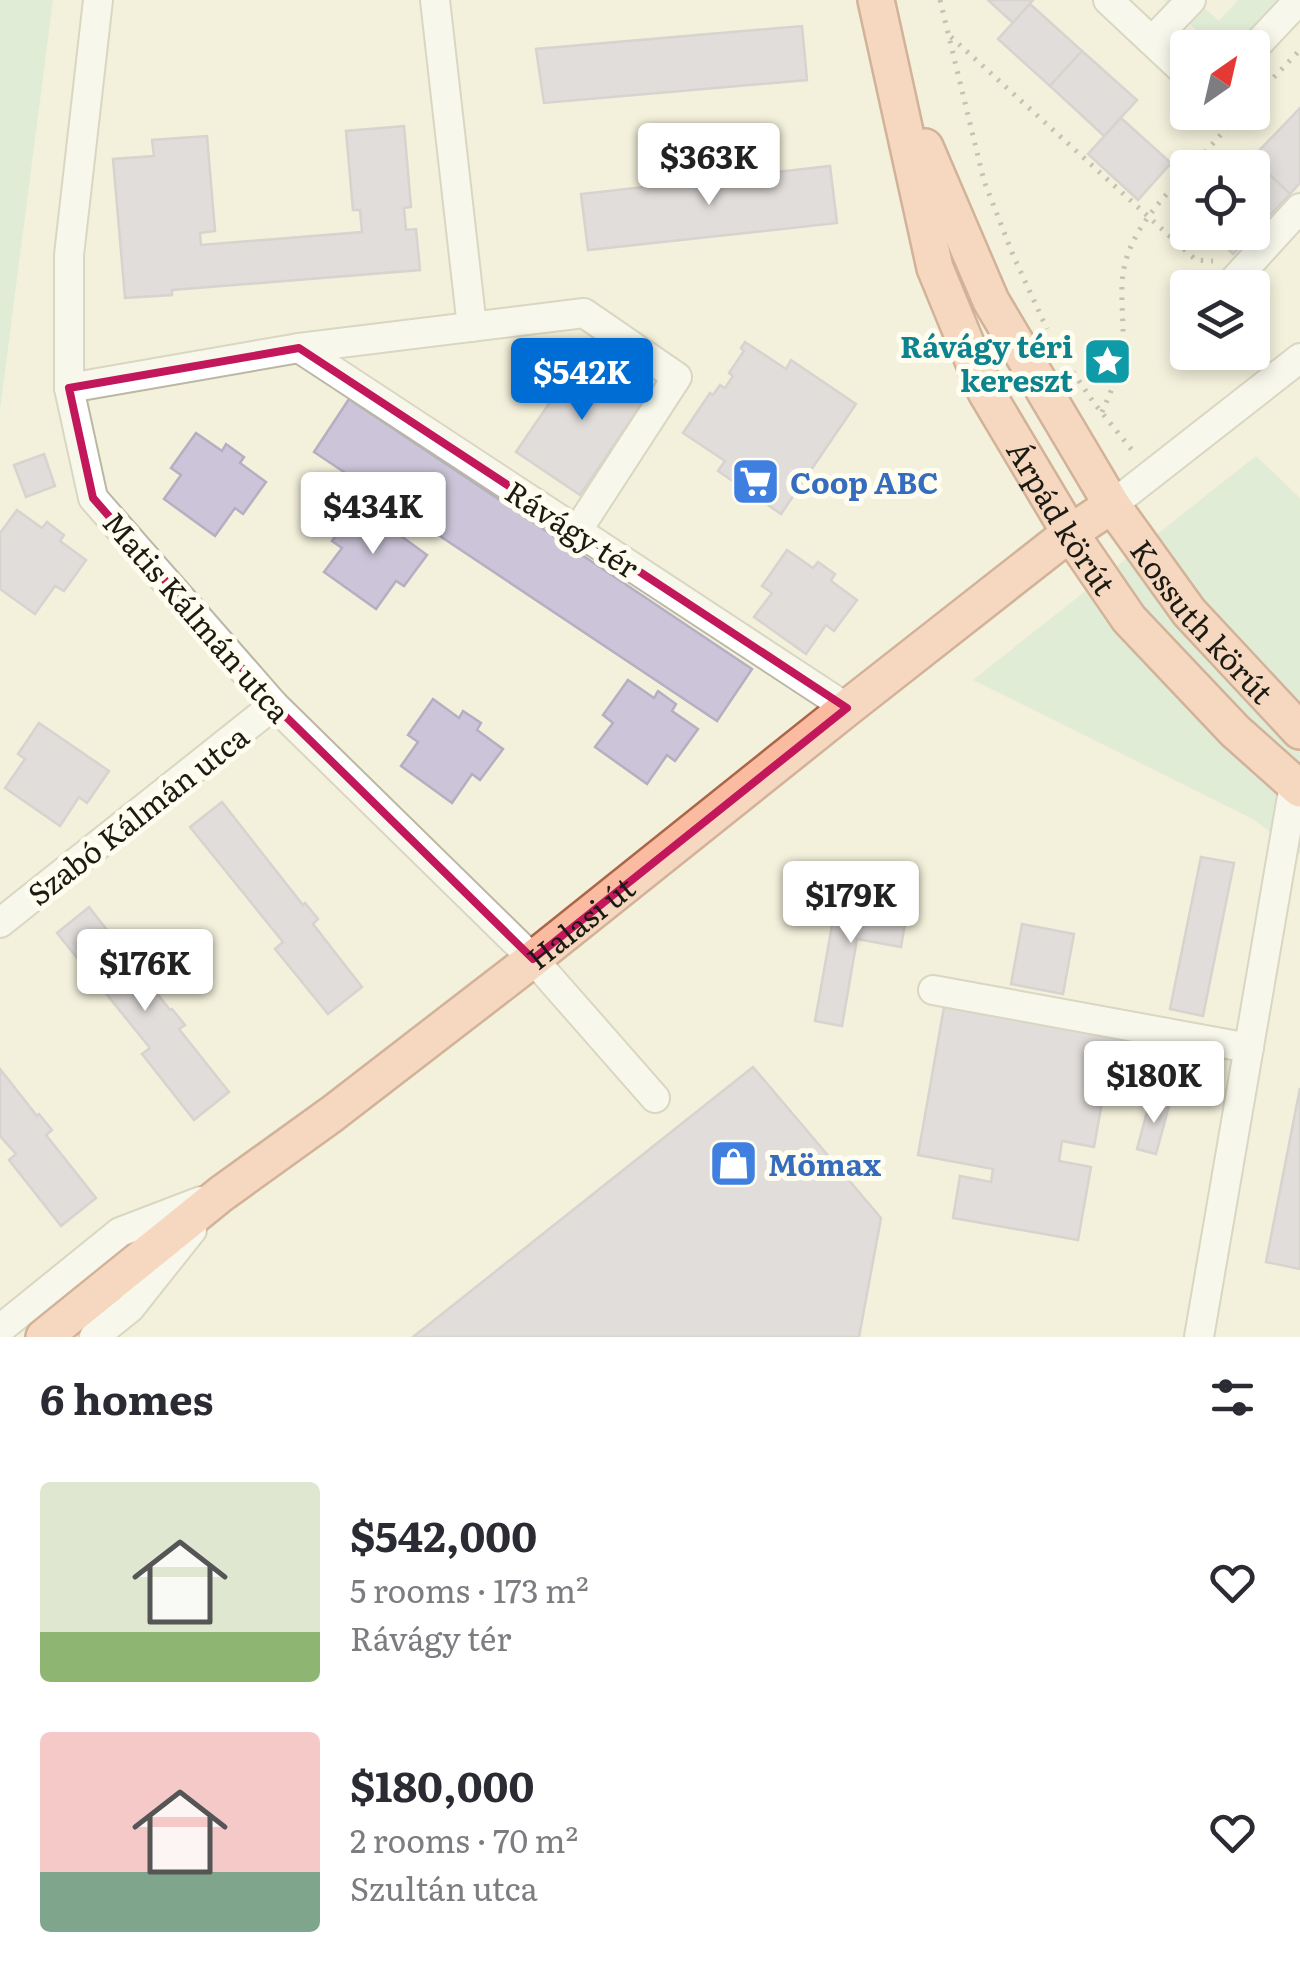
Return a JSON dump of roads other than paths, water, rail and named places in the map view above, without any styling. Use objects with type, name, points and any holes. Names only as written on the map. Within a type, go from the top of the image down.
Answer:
[{"type":"main road","name":"Árpád körút","points":[[876,0],[935,268],[986,392],[1070,533],[1129,620],[1236,732],[1297,787]]},
{"type":"main road","name":"Árpád körút","points":[[892,70],[991,301],[1112,505]]},
{"type":"main road","name":"Halasi út","points":[[44,1337],[221,1194],[534,959],[847,708],[1070,533],[1112,505]]},
{"type":"main road","name":"Kossuth körút","points":[[1112,505],[1189,612],[1300,730]]},
{"type":"street","name":"Matis Kálmán utca","points":[[98,0],[69,256],[69,388],[93,498],[274,706],[534,959],[655,1098]]},
{"type":"street","points":[[435,0],[472,327]]},
{"type":"street","points":[[1108,0],[1170,58]]},
{"type":"street","points":[[1152,42],[1190,0]]},
{"type":"street","points":[[1270,30],[1298,0]]},
{"type":"street","points":[[1244,270],[1300,208]]},
{"type":"street","points":[[69,388],[299,348],[584,313],[677,377],[577,530]]},
{"type":"street","name":"Rávágy tér","points":[[299,348],[847,708]]},
{"type":"street","points":[[1112,505],[1300,358]]},
{"type":"street","name":"Szabó Kálmán utca","points":[[0,923],[274,706]]},
{"type":"street","points":[[1200,1337],[1297,787]]},
{"type":"street","points":[[933,990],[1248,1048]]},
{"type":"street","points":[[0,1329],[120,1232],[221,1194]]},
{"type":"street","points":[[94,1337],[130,1308],[221,1194]]},
{"type":"place","name":"Rávágy téri kereszt","points":[[1108,362]]},
{"type":"place","name":"Coop ABC","points":[[755,481]]},
{"type":"place","name":"Mömax","points":[[733,1163]]}]
